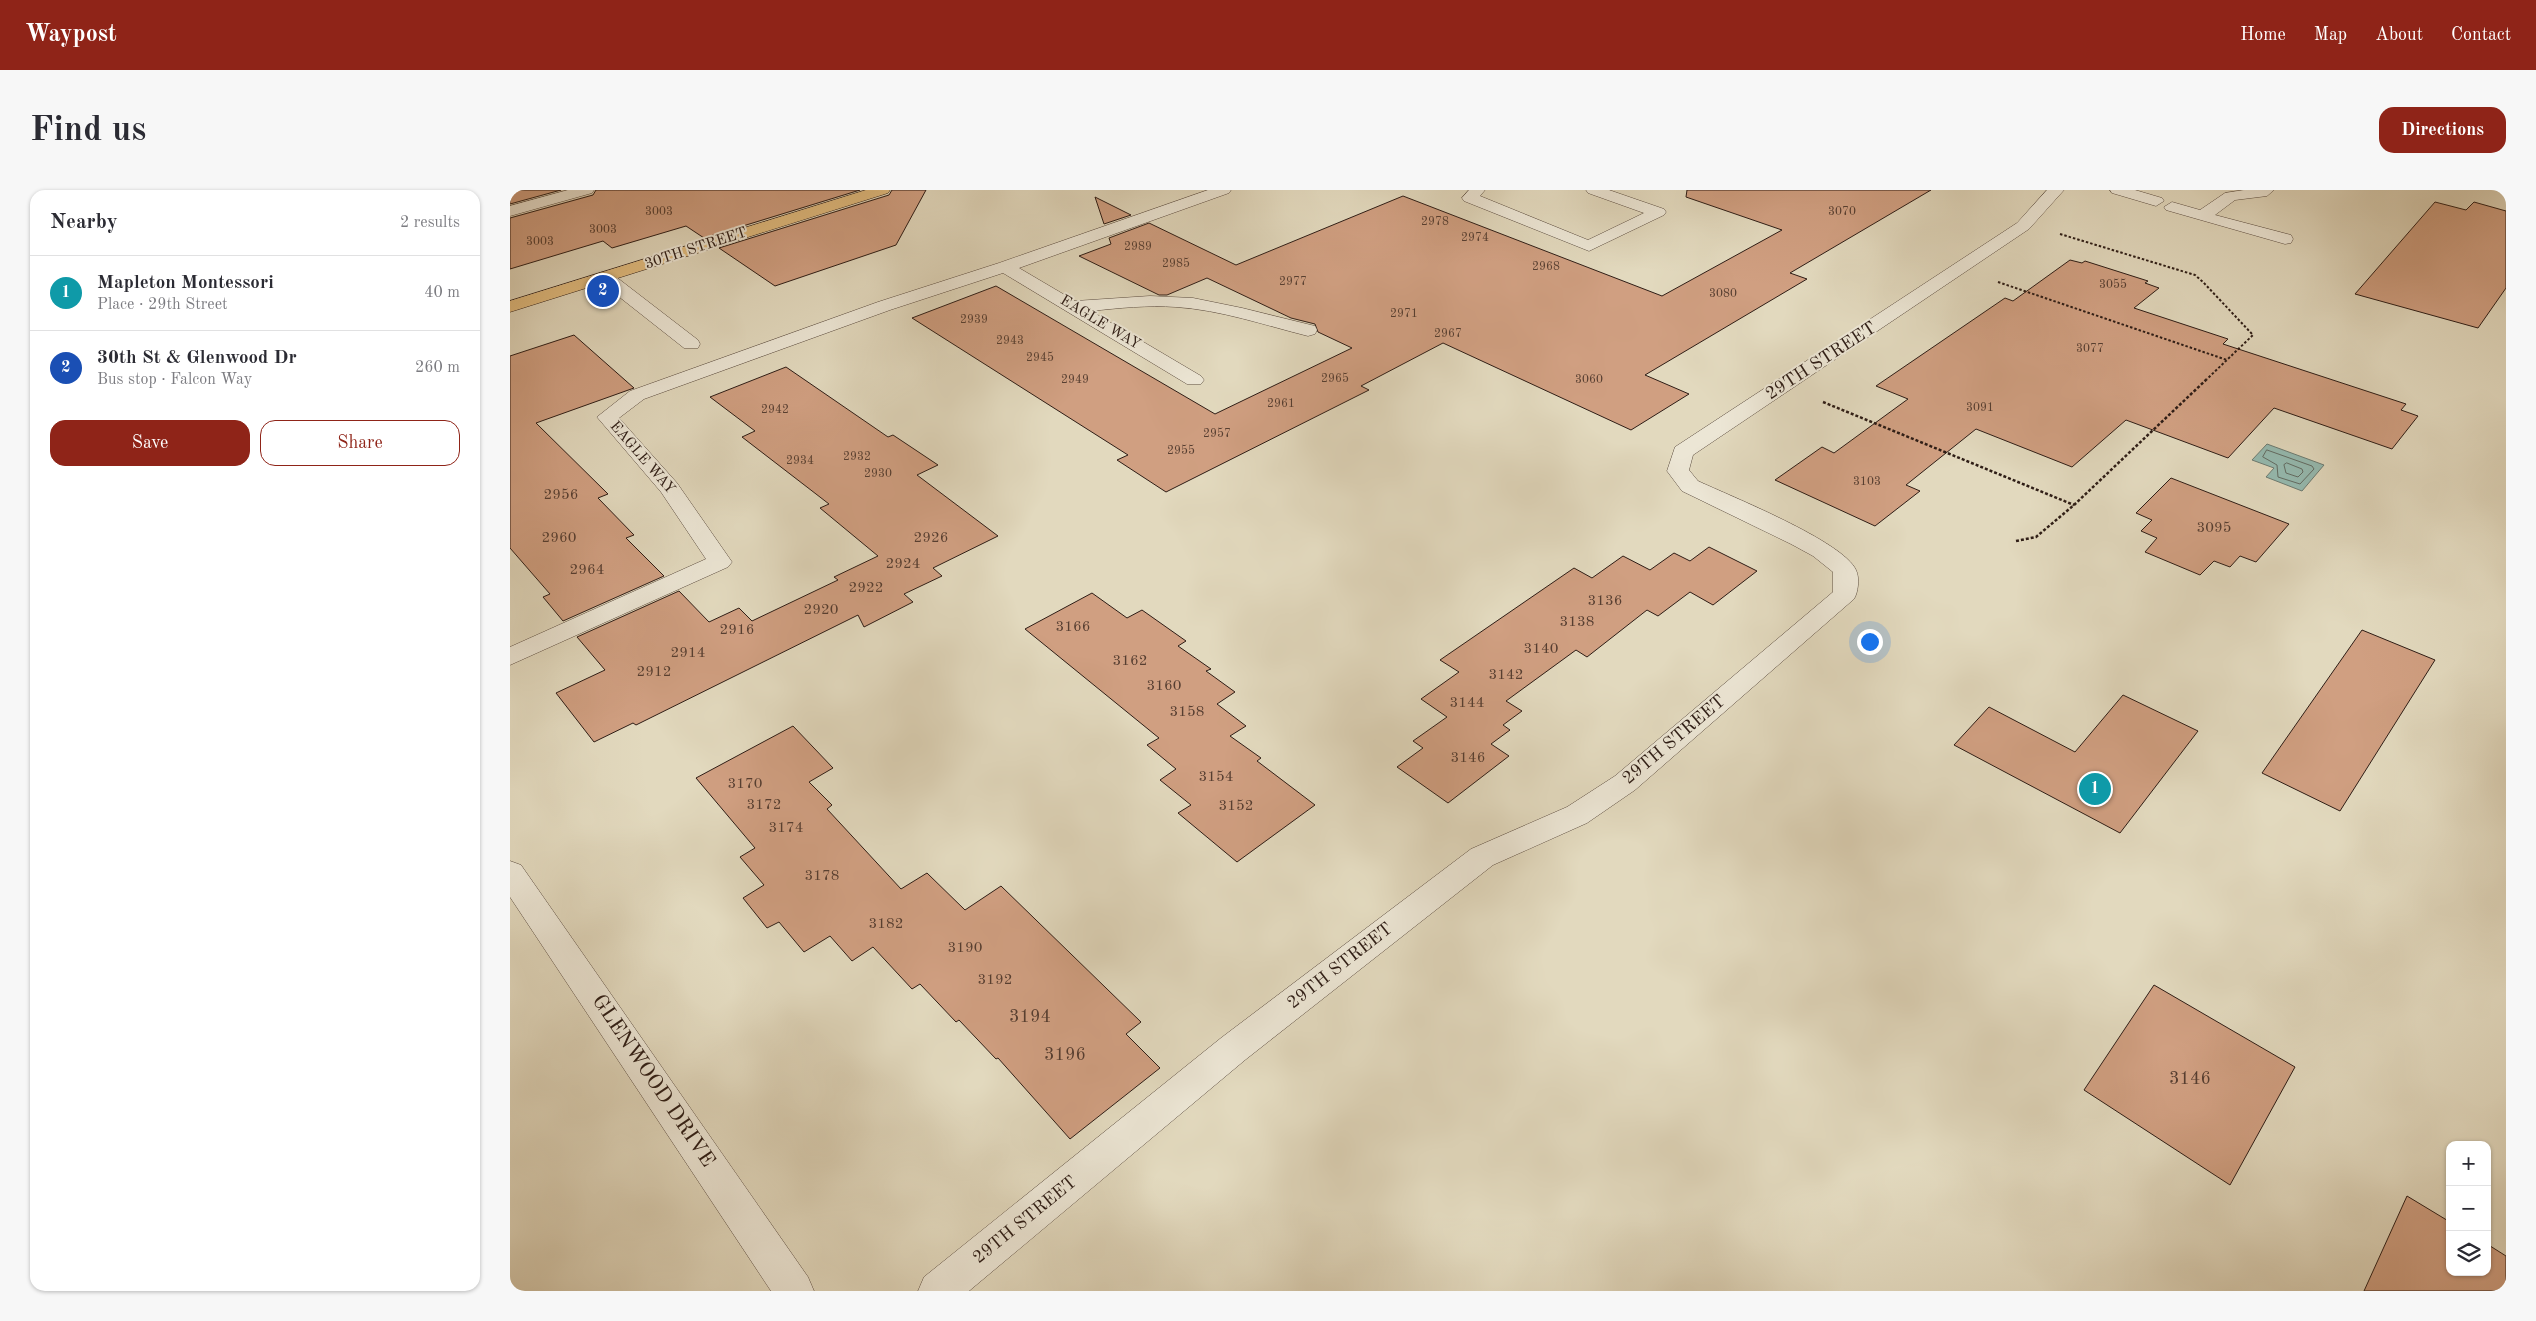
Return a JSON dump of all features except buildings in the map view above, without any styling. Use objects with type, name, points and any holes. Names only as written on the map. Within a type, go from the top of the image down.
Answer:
[{"type":"main road","name":"30TH STREET","points":[[510,307],[882,190]]},
{"type":"street","points":[[510,212],[586,190]]},
{"type":"street","points":[[1178,190],[1198,199]]},
{"type":"street","name":"EAGLE WAY","points":[[510,657],[720,562],[669,488],[607,417],[637,395],[884,306],[1005,267],[1223,190]]},
{"type":"street","points":[[1477,190],[1470,198],[1589,246],[1658,212],[1594,190]]},
{"type":"street","name":"29TH STREET","points":[[938,1291],[1233,1049],[1482,857],[1577,814],[1625,783],[1845,594],[1844,570],[1838,561],[1814,546],[1690,486],[1678,471],[1683,452],[2026,223],[2056,190]]},
{"type":"street","points":[[2118,190],[2156,201]]},
{"type":"street","points":[[2202,216],[2231,196],[2261,193],[2266,190]]},
{"type":"street","points":[[2172,207],[2285,239]]},
{"type":"street","name":"EAGLE WAY","points":[[1005,267],[1194,380]]},
{"type":"street","points":[[605,277],[691,344]]},
{"type":"street","points":[[1072,307],[1130,302],[1177,302],[1234,311],[1308,330]]},
{"type":"street","name":"GLENWOOD DRIVE","points":[[510,873],[592,991],[794,1291]]},
{"type":"path","points":[[2016,541],[2036,537],[2074,505],[2253,335],[2238,322],[2210,288],[2195,275],[2026,223]]},
{"type":"path","points":[[1959,269],[2227,360]]},
{"type":"path","points":[[1783,386],[2074,505]]},
{"type":"water","points":[[2267,444],[2324,465],[2302,491],[2266,477],[2274,468],[2252,460]]},
{"type":"place","name":"30th St & Glenwood Dr","points":[[603,291]]},
{"type":"place","name":"Mapleton Montessori","points":[[2095,789]]}]
